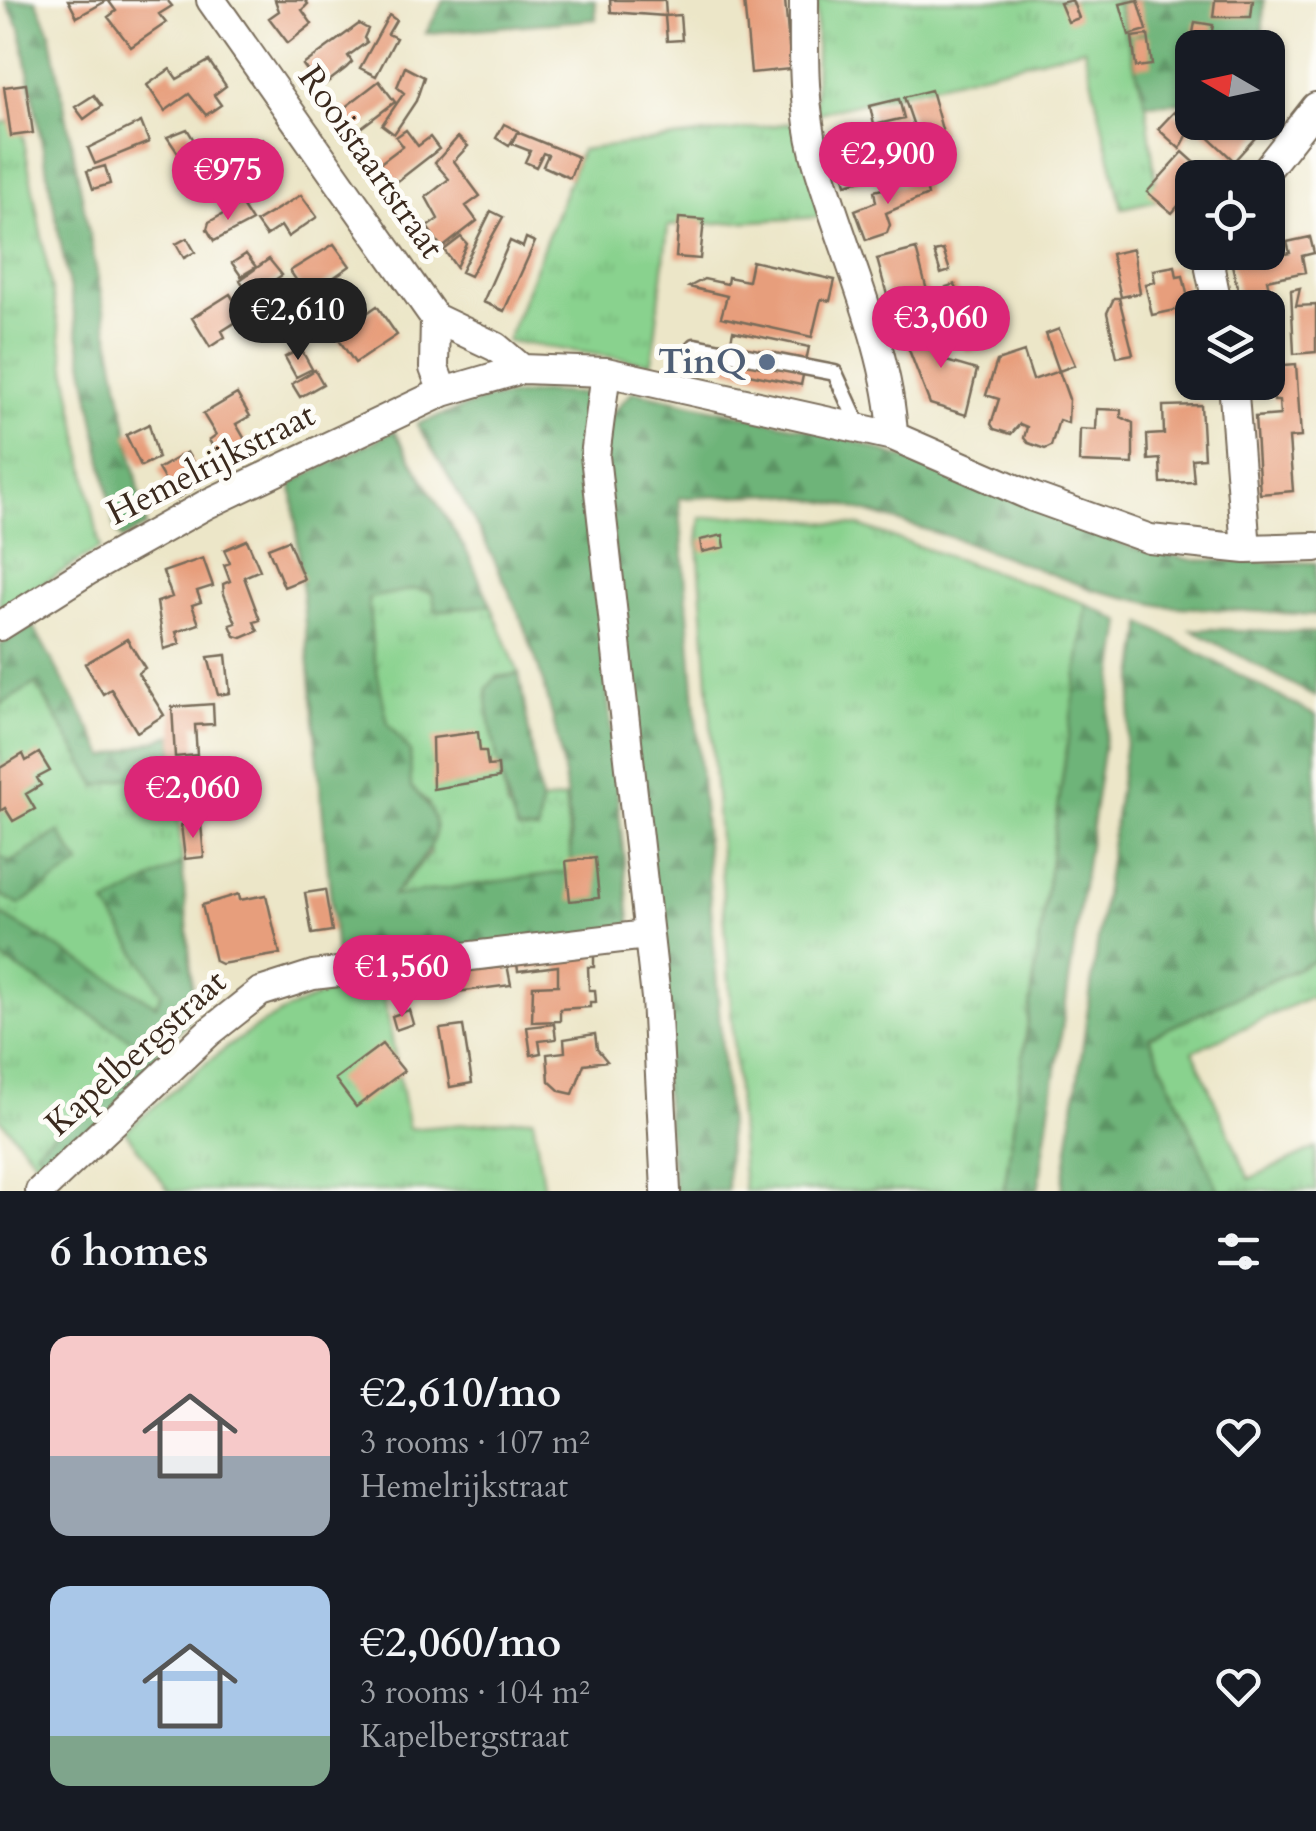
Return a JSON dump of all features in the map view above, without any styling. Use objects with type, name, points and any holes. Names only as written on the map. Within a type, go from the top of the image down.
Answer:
[{"type":"street","name":"Rooistaartstraat","points":[[211,0],[435,318],[496,348],[522,369]]},
{"type":"street","points":[[804,0],[804,79],[814,149],[876,350],[893,436]]},
{"type":"street","points":[[1274,160],[1316,107]]},
{"type":"street","points":[[435,318],[434,368],[444,392]]},
{"type":"street","points":[[522,369],[606,372],[893,436],[1032,496],[1150,539],[1246,549],[1316,547]]},
{"type":"street","name":"Hemelrijkstraat","points":[[0,626],[89,570],[207,504],[444,392],[522,369]]},
{"type":"street","points":[[606,372],[595,456],[656,998],[666,1191]]},
{"type":"street","points":[[1234,400],[1246,549]]},
{"type":"street","name":"Kapelbergstraat","points":[[40,1191],[208,1034],[260,992],[313,975],[646,935]]},
{"type":"lane","points":[[668,384],[695,346],[835,372],[860,428]]},
{"type":"green space","points":[[5,0],[36,0],[50,32],[146,526],[122,539],[115,529],[20,28]]},
{"type":"green space","points":[[444,0],[595,0],[596,19],[426,33]]},
{"type":"green space","points":[[817,0],[1116,0],[1146,104],[1158,200],[1122,208],[1084,48],[815,114]]},
{"type":"green space","points":[[1116,0],[1264,0],[1263,30],[1175,30],[1175,103],[1146,104]]},
{"type":"green space","points":[[20,120],[100,548],[0,610],[0,123]]},
{"type":"green space","points":[[800,122],[822,217],[668,226],[652,363],[507,341],[581,150]]},
{"type":"green space","points":[[633,391],[843,437],[999,492],[1133,548],[1193,560],[1316,563],[1316,615],[1164,606],[1094,590],[960,540],[844,505],[780,494],[679,498],[728,1127],[727,1191],[674,1191],[604,449],[610,415]]},
{"type":"green space","points":[[547,392],[587,394],[588,491],[631,933],[337,966],[292,483],[394,431],[468,554],[491,605],[436,611],[432,592],[414,589],[368,598],[373,653],[388,724],[410,752],[411,787],[434,818],[432,844],[393,896],[572,871],[559,746],[528,636],[480,532],[417,424],[488,399]]},
{"type":"green space","points":[[756,515],[859,526],[1087,604],[1004,1191],[744,1191],[698,541],[701,518]]},
{"type":"green space","points":[[414,589],[432,592],[437,611],[491,605],[519,674],[497,677],[486,690],[507,808],[538,831],[541,802],[565,798],[572,871],[392,897],[430,853],[429,804],[411,787],[410,752],[388,724],[373,653],[368,598]]},
{"type":"green space","points":[[1087,604],[1122,622],[1038,1191],[1004,1191]]},
{"type":"green space","points":[[1143,623],[1316,716],[1316,960],[1149,1037],[1219,1191],[1062,1191]]},
{"type":"green space","points":[[33,626],[106,757],[172,735],[174,765],[97,786],[36,683],[0,705],[0,645]]},
{"type":"green space","points":[[1192,630],[1316,633],[1316,697]]},
{"type":"green space","points":[[519,674],[541,802],[538,831],[518,831],[489,716],[487,688],[497,677]]},
{"type":"green space","points":[[36,683],[97,786],[174,765],[182,863],[107,906],[162,992],[156,1006],[0,914],[0,894],[20,904],[59,832],[10,863],[0,857],[0,705]]},
{"type":"green space","points":[[59,832],[80,865],[19,905],[0,894],[0,856],[11,862]]},
{"type":"green space","points":[[182,863],[194,1008],[184,1026],[156,1052],[171,1062],[52,1168],[36,1150],[146,1049],[0,957],[0,914],[156,1005],[162,992],[106,905]]},
{"type":"green space","points":[[0,957],[147,1049],[36,1149],[52,1168],[46,1173],[0,1119]]},
{"type":"green space","points":[[1316,960],[1316,1004],[1312,996],[1193,1051],[1249,1179],[1316,1148],[1316,1191],[1219,1191],[1149,1037]]},
{"type":"green space","points":[[381,982],[409,1129],[533,1118],[544,1191],[169,1191],[125,1131],[213,1058],[274,1017],[343,989]]},
{"type":"building","points":[[68,0],[108,0],[77,17]]},
{"type":"building","points":[[108,0],[167,0],[172,6],[159,14],[166,23],[131,47],[108,17],[116,11]]},
{"type":"building","points":[[275,0],[305,0],[308,4],[302,10],[312,24],[288,43],[269,18],[279,11]]},
{"type":"building","points":[[610,0],[665,0],[666,16],[680,15],[682,40],[667,41],[665,16],[611,12]]},
{"type":"building","points":[[744,0],[785,0],[791,69],[751,73]]},
{"type":"building","points":[[1072,0],[1079,18],[1068,22],[1060,3]]},
{"type":"building","points":[[1138,0],[1147,30],[1129,35],[1120,4]]},
{"type":"building","points":[[1215,0],[1253,0],[1251,17],[1213,17]]},
{"type":"building","points":[[389,15],[396,20],[388,34],[396,38],[376,76],[360,68]]},
{"type":"building","points":[[1195,22],[1213,25],[1212,30],[1194,30]]},
{"type":"building","points":[[359,24],[368,29],[364,38],[367,42],[348,56],[352,62],[346,68],[320,88],[303,65]]},
{"type":"building","points":[[1148,35],[1152,65],[1136,67],[1132,37]]},
{"type":"building","points":[[209,61],[226,86],[214,95],[221,105],[206,115],[189,94],[165,111],[147,85],[170,69],[177,79]]},
{"type":"building","points":[[405,67],[424,77],[416,101],[394,134],[382,125],[404,93],[397,87]]},
{"type":"building","points":[[379,81],[395,102],[355,132],[340,111]]},
{"type":"building","points":[[26,84],[33,133],[11,136],[4,87]]},
{"type":"building","points":[[931,90],[943,133],[917,135],[904,97]]},
{"type":"building","points":[[94,95],[102,106],[84,119],[75,107]]},
{"type":"building","points":[[899,99],[904,118],[874,125],[870,106]]},
{"type":"building","points":[[1174,112],[1175,140],[1185,140],[1180,149],[1158,129]]},
{"type":"building","points":[[141,122],[149,142],[95,164],[88,148]]},
{"type":"building","points":[[504,124],[518,131],[509,146],[496,138]]},
{"type":"building","points":[[187,129],[197,145],[180,156],[167,137]]},
{"type":"building","points":[[406,130],[418,146],[430,137],[439,149],[394,184],[379,164],[403,146],[396,137]]},
{"type":"building","points":[[517,132],[578,157],[570,178],[543,166],[548,155],[543,153],[536,167],[525,162],[530,151],[512,144]]},
{"type":"building","points":[[458,137],[468,146],[454,161],[480,196],[466,206],[477,221],[442,248],[427,227],[438,219],[426,197],[449,179],[435,163]]},
{"type":"building","points":[[905,138],[910,158],[871,168],[874,177],[846,184],[838,154]]},
{"type":"building","points":[[262,139],[278,162],[251,184],[248,179],[222,197],[196,159],[218,143],[232,162]]},
{"type":"building","points":[[1212,140],[1253,140],[1233,160]]},
{"type":"building","points":[[1183,152],[1192,160],[1176,160]]},
{"type":"building","points":[[1175,161],[1172,213],[1147,192]]},
{"type":"building","points":[[105,166],[110,184],[93,189],[87,171]]},
{"type":"building","points":[[924,179],[928,195],[886,213],[890,225],[887,233],[866,240],[855,210],[876,202],[874,191]]},
{"type":"building","points":[[301,195],[317,217],[288,237],[281,226],[266,236],[256,222]]},
{"type":"building","points":[[241,204],[252,221],[214,241],[207,229],[209,222]]},
{"type":"building","points":[[491,211],[503,217],[470,276],[461,272]]},
{"type":"building","points":[[679,218],[704,220],[700,259],[676,257]]},
{"type":"building","points":[[461,237],[467,244],[456,267],[444,250]]},
{"type":"building","points":[[1310,237],[1314,253],[1302,256],[1305,272],[1267,280],[1269,289],[1238,290],[1233,270],[1285,270],[1285,254],[1290,253],[1287,242]]},
{"type":"building","points":[[187,238],[195,252],[184,258],[176,244]]},
{"type":"building","points":[[526,238],[535,242],[504,311],[483,302],[510,241],[523,247]]},
{"type":"building","points":[[334,244],[350,266],[323,285],[327,292],[311,302],[290,271]]},
{"type":"building","points":[[916,249],[935,321],[897,331],[877,259]]},
{"type":"building","points":[[1133,249],[1140,293],[1121,297],[1111,254]]},
{"type":"building","points":[[943,250],[950,271],[941,274],[934,252]]},
{"type":"building","points":[[246,254],[256,267],[241,276],[232,263]]},
{"type":"building","points":[[269,259],[282,275],[251,297],[240,280]]},
{"type":"building","points":[[752,261],[835,280],[830,301],[821,299],[812,337],[721,317],[727,296],[689,287],[704,279],[727,284],[728,277],[748,281]]},
{"type":"building","points":[[1175,266],[1177,277],[1183,276],[1186,290],[1175,290],[1175,310],[1152,315],[1145,284],[1155,282],[1153,270]]},
{"type":"building","points":[[955,284],[962,305],[953,308],[946,287]]},
{"type":"building","points":[[1300,288],[1296,306],[1316,305],[1316,352],[1294,354],[1291,290]]},
{"type":"building","points":[[230,294],[244,317],[222,331],[225,337],[210,347],[192,318]]},
{"type":"building","points":[[1114,298],[1119,298],[1133,354],[1117,357],[1107,313]]},
{"type":"building","points":[[377,306],[397,335],[355,363],[330,327],[351,312],[357,320]]},
{"type":"building","points":[[966,316],[977,349],[967,352],[956,320]]},
{"type":"building","points":[[947,326],[952,342],[942,345],[946,361],[977,370],[966,415],[930,404],[904,337]]},
{"type":"building","points":[[1059,329],[1075,365],[1059,371],[1046,334]]},
{"type":"building","points":[[733,331],[809,347],[801,385],[725,369]]},
{"type":"building","points":[[301,349],[312,369],[296,377],[285,357]]},
{"type":"building","points":[[1024,352],[1033,380],[1059,371],[1069,399],[1068,423],[1059,420],[1051,446],[1045,449],[1028,443],[1024,438],[1027,427],[1020,424],[1011,434],[994,429],[991,424],[999,399],[986,395],[997,361]]},
{"type":"building","points":[[1296,364],[1301,437],[1289,438],[1293,491],[1260,494],[1255,417],[1280,415],[1279,401],[1274,400],[1285,400],[1285,365]]},
{"type":"building","points":[[315,370],[323,384],[300,397],[292,384]]},
{"type":"building","points":[[237,394],[250,416],[236,424],[253,453],[226,469],[209,440],[216,435],[203,414]]},
{"type":"building","points":[[1201,405],[1204,458],[1192,459],[1194,482],[1161,483],[1160,459],[1148,460],[1147,435],[1164,434],[1163,406]]},
{"type":"building","points":[[1097,409],[1121,410],[1121,417],[1133,423],[1133,464],[1079,462],[1080,429],[1096,430]]},
{"type":"building","points":[[149,424],[158,458],[141,466],[126,435]]},
{"type":"building","points":[[187,452],[204,482],[176,499],[158,469]]},
{"type":"building","points":[[723,535],[725,547],[702,552],[700,540]]},
{"type":"building","points":[[247,540],[260,570],[244,577],[260,620],[254,622],[258,631],[242,638],[235,636],[230,625],[236,623],[224,594],[223,584],[230,581],[224,565],[230,563],[224,550]]},
{"type":"building","points":[[288,540],[304,579],[284,587],[268,548]]},
{"type":"building","points":[[203,558],[213,586],[197,591],[201,602],[192,605],[199,624],[176,632],[180,644],[164,649],[157,602],[172,597],[163,572]]},
{"type":"building","points":[[127,639],[145,668],[138,673],[164,715],[137,732],[111,689],[103,694],[85,664]]},
{"type":"building","points":[[226,655],[230,693],[218,695],[208,657]]},
{"type":"building","points":[[213,704],[214,724],[195,725],[197,755],[175,757],[172,707]]},
{"type":"building","points":[[478,732],[480,751],[486,751],[488,766],[498,765],[499,778],[433,789],[432,738]]},
{"type":"building","points":[[39,753],[50,771],[37,778],[41,785],[26,794],[35,809],[13,821],[5,808],[0,811],[0,768],[23,754],[26,761]]},
{"type":"building","points":[[201,824],[204,857],[185,859],[181,825]]},
{"type":"building","points":[[595,858],[599,898],[570,901],[566,861]]},
{"type":"building","points":[[325,890],[332,931],[312,934],[305,893]]},
{"type":"building","points":[[239,894],[240,900],[266,895],[280,954],[221,964],[215,961],[202,905]]},
{"type":"building","points":[[594,955],[594,967],[588,967],[589,990],[595,990],[596,1002],[590,1002],[590,1007],[560,1009],[560,1021],[532,1022],[533,986],[558,985],[558,966],[518,971],[516,957]]},
{"type":"building","points":[[506,959],[511,985],[456,992],[452,969]]},
{"type":"building","points":[[409,1010],[413,1024],[396,1030],[392,1016]]},
{"type":"building","points":[[554,1024],[556,1039],[539,1041],[541,1053],[531,1055],[527,1027]]},
{"type":"building","points":[[463,1026],[472,1083],[450,1087],[440,1029]]},
{"type":"building","points":[[595,1034],[597,1049],[607,1061],[584,1064],[573,1094],[560,1091],[549,1081],[547,1054],[565,1052],[564,1039]]},
{"type":"building","points":[[382,1044],[404,1071],[356,1107],[335,1079]]},
{"type":"place","name":"TinQ","points":[[767,362]]}]
